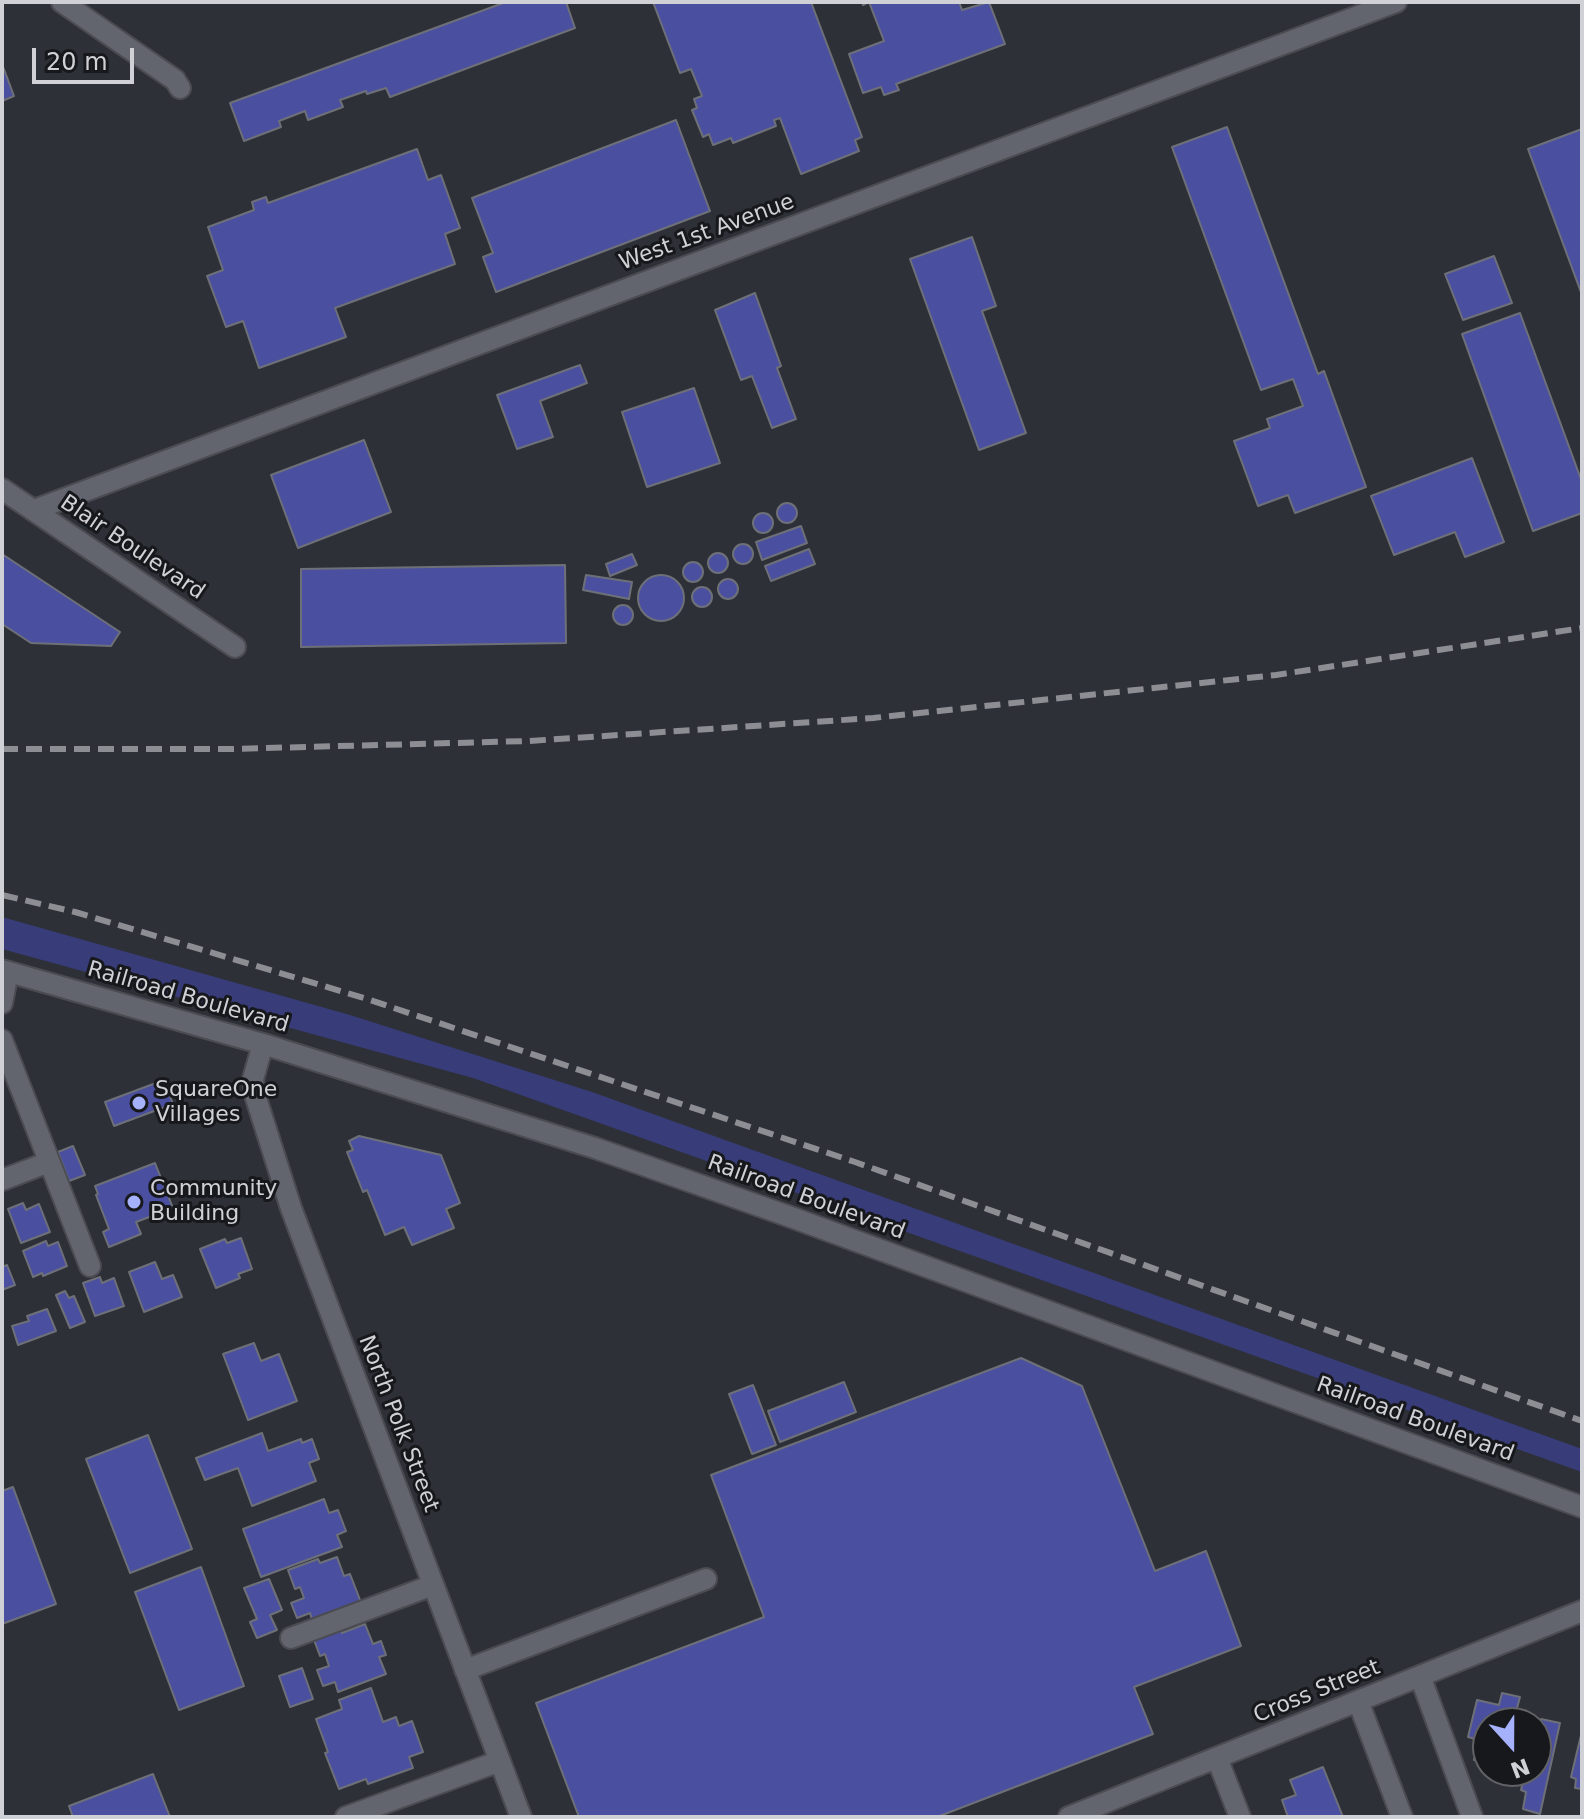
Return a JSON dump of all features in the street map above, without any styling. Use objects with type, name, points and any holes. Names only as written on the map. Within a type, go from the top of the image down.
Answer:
[{"type":"street","points":[[62,2],[175,80],[180,88]]},
{"type":"street","name":"West 1st Avenue","points":[[34,510],[1396,2]]},
{"type":"street","name":"Blair Boulevard","points":[[2,489],[235,647]]},
{"type":"street","points":[[2,1003],[5,971]]},
{"type":"street","name":"Railroad Boulevard","points":[[5,971],[263,1044],[595,1148],[1582,1507]]},
{"type":"street","points":[[2,1040],[90,1266]]},
{"type":"street","name":"North Polk Street","points":[[263,1044],[253,1079],[260,1115],[291,1208],[521,1817]]},
{"type":"street","points":[[2,1180],[49,1162]]},
{"type":"street","points":[[465,1670],[706,1579]]},
{"type":"street","points":[[291,1638],[433,1585]]},
{"type":"street","name":"Cross Street","points":[[1069,1817],[1582,1611]]},
{"type":"street","points":[[1420,1676],[1472,1817]]},
{"type":"street","points":[[1358,1701],[1402,1817]]},
{"type":"street","points":[[1217,1758],[1240,1817]]},
{"type":"street","points":[[346,1817],[500,1761]]},
{"type":"shaded area","points":[[2,917],[350,1015],[592,1092],[1582,1449],[1582,1472],[473,1078],[2,949]]},
{"type":"building","points":[[506,2],[566,2],[575,28],[390,97],[386,88],[367,94],[366,91],[340,100],[343,107],[308,120],[305,111],[279,121],[281,127],[244,141],[230,103]]},
{"type":"building","points":[[653,2],[811,2],[862,137],[855,140],[859,151],[801,174],[780,118],[774,120],[776,126],[733,143],[731,138],[713,145],[709,134],[703,137],[692,110],[697,108],[694,99],[702,96],[691,69],[680,73]]},
{"type":"building","points":[[869,2],[959,2],[962,10],[989,2],[1005,44],[896,84],[899,90],[884,95],[881,87],[863,93],[849,54],[884,41]]},
{"type":"building","points":[[2,64],[14,96],[2,101]]},
{"type":"building","points":[[676,120],[710,211],[496,292],[483,257],[493,253],[472,198]]},
{"type":"building","points":[[1227,127],[1318,374],[1324,371],[1366,487],[1295,513],[1288,495],[1258,506],[1234,441],[1270,428],[1267,419],[1303,406],[1293,379],[1261,390],[1172,147]]},
{"type":"building","points":[[1582,129],[1582,295],[1528,149]]},
{"type":"building","points":[[417,149],[428,180],[441,175],[460,228],[445,234],[455,264],[335,308],[346,337],[259,368],[243,321],[226,327],[207,276],[223,270],[208,227],[254,210],[252,202],[266,197],[268,203]]},
{"type":"building","points":[[972,237],[996,306],[982,311],[1026,433],[979,450],[910,259]]},
{"type":"building","points":[[1494,256],[1512,303],[1463,320],[1445,274]]},
{"type":"building","points":[[755,293],[796,419],[772,428],[752,376],[741,380],[715,310]]},
{"type":"building","points":[[1520,313],[1582,482],[1582,513],[1533,531],[1462,334]]},
{"type":"building","points":[[580,365],[587,383],[540,401],[553,437],[517,449],[497,395]]},
{"type":"building","points":[[694,388],[720,463],[647,487],[622,412]]},
{"type":"building","points":[[364,440],[391,512],[298,548],[271,475]]},
{"type":"building","points":[[1472,458],[1504,542],[1465,557],[1455,532],[1394,555],[1371,496]]},
{"type":"building","points":[[787,503],[794,506],[797,513],[794,520],[787,523],[780,520],[777,513],[780,506]]},
{"type":"building","points":[[763,513],[770,516],[773,523],[770,530],[763,533],[756,530],[753,523],[756,516]]},
{"type":"building","points":[[801,526],[807,543],[762,560],[756,542]]},
{"type":"building","points":[[743,544],[750,547],[753,554],[750,561],[743,564],[736,561],[733,554],[736,547]]},
{"type":"building","points":[[809,549],[815,564],[771,581],[765,566]]},
{"type":"building","points":[[718,553],[725,556],[728,563],[725,570],[718,573],[711,570],[708,563],[711,556]]},
{"type":"building","points":[[2,554],[120,632],[111,646],[31,643],[2,624]]},
{"type":"building","points":[[632,554],[637,565],[610,576],[606,564]]},
{"type":"building","points":[[693,562],[700,565],[703,572],[700,579],[693,582],[686,579],[683,572],[686,565]]},
{"type":"building","points":[[565,565],[566,643],[301,647],[301,569]]},
{"type":"building","points":[[586,575],[632,582],[629,599],[583,590]]},
{"type":"building","points":[[661,575],[677,582],[684,598],[677,614],[661,621],[645,614],[638,598],[645,582]]},
{"type":"building","points":[[728,579],[735,582],[738,589],[735,596],[728,599],[721,596],[718,589],[721,582]]},
{"type":"building","points":[[702,587],[709,590],[712,597],[709,604],[702,607],[695,604],[692,597],[695,590]]},
{"type":"building","points":[[623,605],[630,608],[633,615],[630,622],[623,625],[616,622],[613,615],[616,608]]},
{"type":"building","name":"SquareOne Villages","points":[[164,1080],[173,1104],[114,1126],[105,1102]]},
{"type":"building","points":[[359,1136],[441,1155],[460,1203],[446,1209],[454,1228],[412,1245],[404,1227],[385,1235],[347,1152],[353,1150],[349,1141]]},
{"type":"building","points":[[73,1146],[85,1175],[69,1181],[58,1152]]},
{"type":"building","name":"Community Building","points":[[155,1163],[173,1208],[136,1222],[141,1234],[109,1247],[103,1232],[109,1229],[95,1186]]},
{"type":"building","points":[[23,1203],[26,1210],[39,1204],[50,1232],[21,1243],[8,1209]]},
{"type":"building","points":[[241,1238],[252,1269],[216,1288],[200,1249],[225,1239],[227,1243]]},
{"type":"building","points":[[46,1241],[48,1246],[58,1242],[67,1266],[33,1277],[23,1251]]},
{"type":"building","points":[[155,1262],[162,1279],[173,1275],[182,1297],[144,1312],[129,1272]]},
{"type":"building","points":[[7,1265],[15,1285],[2,1290],[2,1267]]},
{"type":"building","points":[[100,1277],[102,1283],[114,1278],[124,1306],[95,1316],[83,1283]]},
{"type":"building","points":[[65,1291],[69,1298],[74,1296],[85,1322],[70,1328],[56,1295]]},
{"type":"building","points":[[47,1309],[56,1331],[18,1345],[12,1326],[29,1321],[27,1316]]},
{"type":"building","points":[[254,1343],[261,1361],[279,1354],[297,1401],[248,1420],[223,1354]]},
{"type":"building","points":[[1021,1358],[1082,1386],[1155,1571],[1206,1551],[1241,1646],[1134,1687],[1153,1734],[937,1817],[579,1817],[536,1703],[764,1617],[711,1475]]},
{"type":"building","points":[[844,1382],[856,1412],[780,1442],[768,1411]]},
{"type":"building","points":[[753,1385],[776,1445],[752,1454],[729,1394]]},
{"type":"building","points":[[262,1433],[268,1451],[301,1439],[302,1443],[312,1439],[319,1459],[309,1463],[316,1481],[252,1506],[238,1468],[205,1480],[196,1458]]},
{"type":"building","points":[[148,1435],[192,1549],[130,1573],[86,1459]]},
{"type":"building","points":[[13,1487],[56,1604],[2,1624],[2,1491]]},
{"type":"building","points":[[324,1499],[329,1513],[338,1510],[346,1531],[337,1535],[342,1547],[261,1577],[243,1529]]},
{"type":"building","points":[[337,1557],[344,1576],[350,1574],[362,1605],[313,1623],[310,1613],[297,1618],[291,1603],[304,1598],[300,1587],[295,1589],[288,1570],[318,1559],[320,1563]]},
{"type":"building","points":[[201,1567],[244,1686],[179,1710],[135,1592]]},
{"type":"building","points":[[269,1579],[282,1610],[270,1615],[277,1630],[257,1638],[250,1622],[257,1619],[244,1588]]},
{"type":"building","points":[[365,1624],[373,1644],[381,1641],[386,1655],[379,1657],[386,1674],[338,1692],[335,1682],[323,1686],[317,1670],[329,1666],[325,1654],[320,1656],[314,1640],[341,1629],[342,1633]]},
{"type":"building","points":[[302,1668],[313,1699],[290,1707],[279,1676]]},
{"type":"building","points":[[371,1688],[383,1722],[396,1717],[399,1726],[412,1721],[423,1752],[409,1757],[413,1768],[368,1784],[366,1779],[339,1789],[316,1719],[342,1709],[339,1700]]},
{"type":"building","points":[[1502,1693],[1520,1697],[1517,1707],[1475,1707],[1477,1700],[1499,1705]]},
{"type":"building","points":[[1552,1721],[1560,1723],[1552,1759]]},
{"type":"building","points":[[1582,1731],[1582,1789],[1575,1788],[1576,1779],[1571,1777]]},
{"type":"building","points":[[1323,1767],[1343,1817],[1288,1817],[1282,1800],[1296,1795],[1290,1780]]},
{"type":"building","points":[[153,1774],[170,1817],[73,1817],[69,1806]]},
{"type":"building","points":[[1522,1787],[1546,1787],[1540,1814],[1523,1809],[1526,1792],[1521,1790]]},
{"type":"railway","points":[[2,749],[230,749],[529,741],[873,718],[1276,675],[1582,628]]},
{"type":"railway","points":[[2,895],[75,912],[364,998],[855,1162],[1582,1421]]},
{"type":"place","name":"SquareOne Villages","points":[[139,1103]]},
{"type":"place","name":"Community Building","points":[[134,1202]]}]
